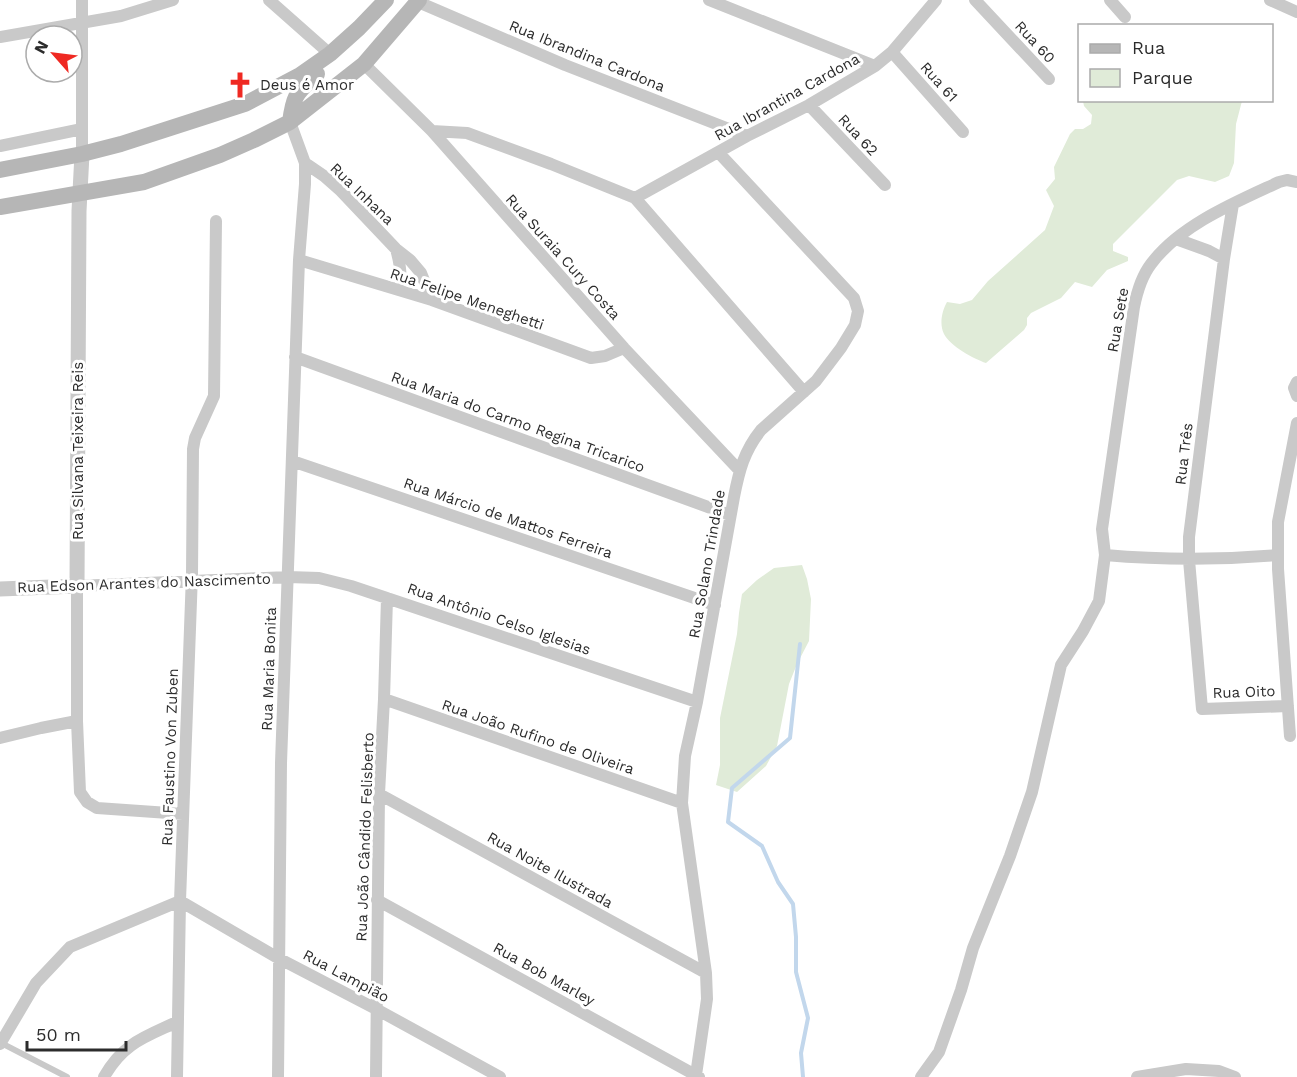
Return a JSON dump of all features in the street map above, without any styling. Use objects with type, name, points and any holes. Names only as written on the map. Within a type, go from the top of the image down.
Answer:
[{"type":"main road","points":[[0,170],[121,144],[245,104],[300,75],[330,54],[386,0]]},
{"type":"main road","points":[[0,207],[144,182],[220,155],[254,140],[290,122],[364,64],[418,1]]},
{"type":"main road","points":[[290,122],[296,94],[323,68],[330,59],[330,54]]},
{"type":"street","name":"Rua Silvana Teixeira Reis","points":[[82,0],[76,721],[80,792],[87,802],[97,808],[183,814]]},
{"type":"street","points":[[0,37],[121,16],[173,0]]},
{"type":"street","points":[[269,0],[330,54]]},
{"type":"street","points":[[709,0],[875,66]]},
{"type":"street","name":"Rua Ibrantina Cardona","points":[[635,198],[747,136],[809,105],[875,66],[892,52],[936,0]]},
{"type":"street","name":"Rua 60","points":[[975,0],[1048,79]]},
{"type":"street","points":[[1110,0],[1125,17]]},
{"type":"street","points":[[1270,0],[1297,12]]},
{"type":"street","name":"Rua Ibrandina Cardona","points":[[418,1],[565,65],[747,136]]},
{"type":"street","name":"Rua 61","points":[[892,52],[963,132]]},
{"type":"street","name":"Rua Suraia Cury Costa","points":[[364,64],[432,130],[624,348],[739,470]]},
{"type":"street","name":"Rua 62","points":[[809,105],[885,185]]},
{"type":"street","name":"Rua Maria Bonita","points":[[278,1077],[281,764],[299,260],[305,184],[305,163],[290,122]]},
{"type":"street","points":[[0,146],[82,129]]},
{"type":"street","points":[[432,130],[467,133],[635,198],[804,392]]},
{"type":"street","name":"Rua Solano Trindade","points":[[698,1076],[706,999],[706,973],[682,802],[685,756],[739,470],[745,453],[761,430],[816,381],[855,326],[858,311],[854,298],[718,152]]},
{"type":"street","name":"Rua Inhana","points":[[305,163],[341,191],[396,249],[410,260],[421,273],[432,300]]},
{"type":"street","name":"Rua Sete","points":[[921,1077],[939,1052],[973,948],[1010,856],[1032,792],[1061,665],[1099,601],[1105,555],[1102,529],[1136,296],[1144,275],[1151,264],[1176,239],[1193,226],[1279,182],[1287,180],[1297,182]]},
{"type":"street","name":"Rua Três","points":[[1202,709],[1189,537],[1233,204]]},
{"type":"street","name":"Rua Faustino Von Zuben","points":[[177,1077],[180,901],[192,582],[193,449],[195,438],[213,396],[216,221]]},
{"type":"street","points":[[1176,239],[1224,259]]},
{"type":"street","points":[[396,249],[402,279],[400,290]]},
{"type":"street","name":"Rua Felipe Meneghetti","points":[[299,260],[432,300],[591,358],[605,356],[624,348]]},
{"type":"street","name":"Rua Maria do Carmo Regina Tricarico","points":[[295,357],[730,515]]},
{"type":"street","points":[[1297,382],[1294,388],[1297,396]]},
{"type":"street","points":[[1290,736],[1277,555],[1278,522],[1297,423]]},
{"type":"street","name":"Rua Márcio de Mattos Ferreira","points":[[292,461],[715,605]]},
{"type":"street","points":[[1105,555],[1189,560],[1277,555]]},
{"type":"street","name":"Rua Edson Arantes do Nascimento","points":[[0,589],[288,577]]},
{"type":"street","name":"Rua Antônio Celso Iglesias","points":[[288,577],[319,578],[351,586],[697,702]]},
{"type":"street","name":"Rua João Cândido Felisberto","points":[[376,1077],[379,794],[387,598]]},
{"type":"street","name":"Rua João Rufino de Oliveira","points":[[384,699],[682,802]]},
{"type":"street","name":"Rua Oito","points":[[1202,709],[1288,706]]},
{"type":"street","points":[[0,738],[76,721]]},
{"type":"street","name":"Rua Noite Ilustrada","points":[[379,794],[706,973]]},
{"type":"street","name":"Rua Bob Marley","points":[[377,900],[698,1076]]},
{"type":"street","points":[[0,1044],[36,983],[70,947],[180,901]]},
{"type":"street","name":"Rua Lampião","points":[[180,901],[278,958],[500,1077]]},
{"type":"street","points":[[104,1077],[114,1061],[135,1042],[177,1022]]},
{"type":"street","points":[[1137,1077],[1186,1069],[1219,1071],[1235,1077]]},
{"type":"lane","points":[[0,1044],[67,1077]]},
{"type":"green space","points":[[1083,102],[1242,102],[1236,124],[1234,163],[1229,176],[1215,182],[1189,176],[1177,180],[1113,244],[1113,251],[1128,257],[1128,261],[1107,270],[1092,287],[1075,282],[1061,298],[1031,313],[1024,330],[986,363],[963,352],[947,339],[942,326],[944,309],[947,302],[960,304],[972,300],[988,281],[1045,230],[1054,206],[1046,190],[1055,179],[1054,167],[1070,134],[1075,129],[1083,129],[1091,124],[1092,115]]},
{"type":"green space","points":[[802,565],[811,599],[809,641],[789,684],[777,746],[766,766],[737,792],[716,785],[720,765],[720,718],[737,634],[742,594],[774,568]]},
{"type":"waterway","points":[[800,644],[790,738],[732,788],[728,822],[762,846],[778,882],[793,904],[796,972],[808,1018],[801,1053],[803,1077]]},
{"type":"place","name":"Deus é Amor","points":[[240,85]]}]
